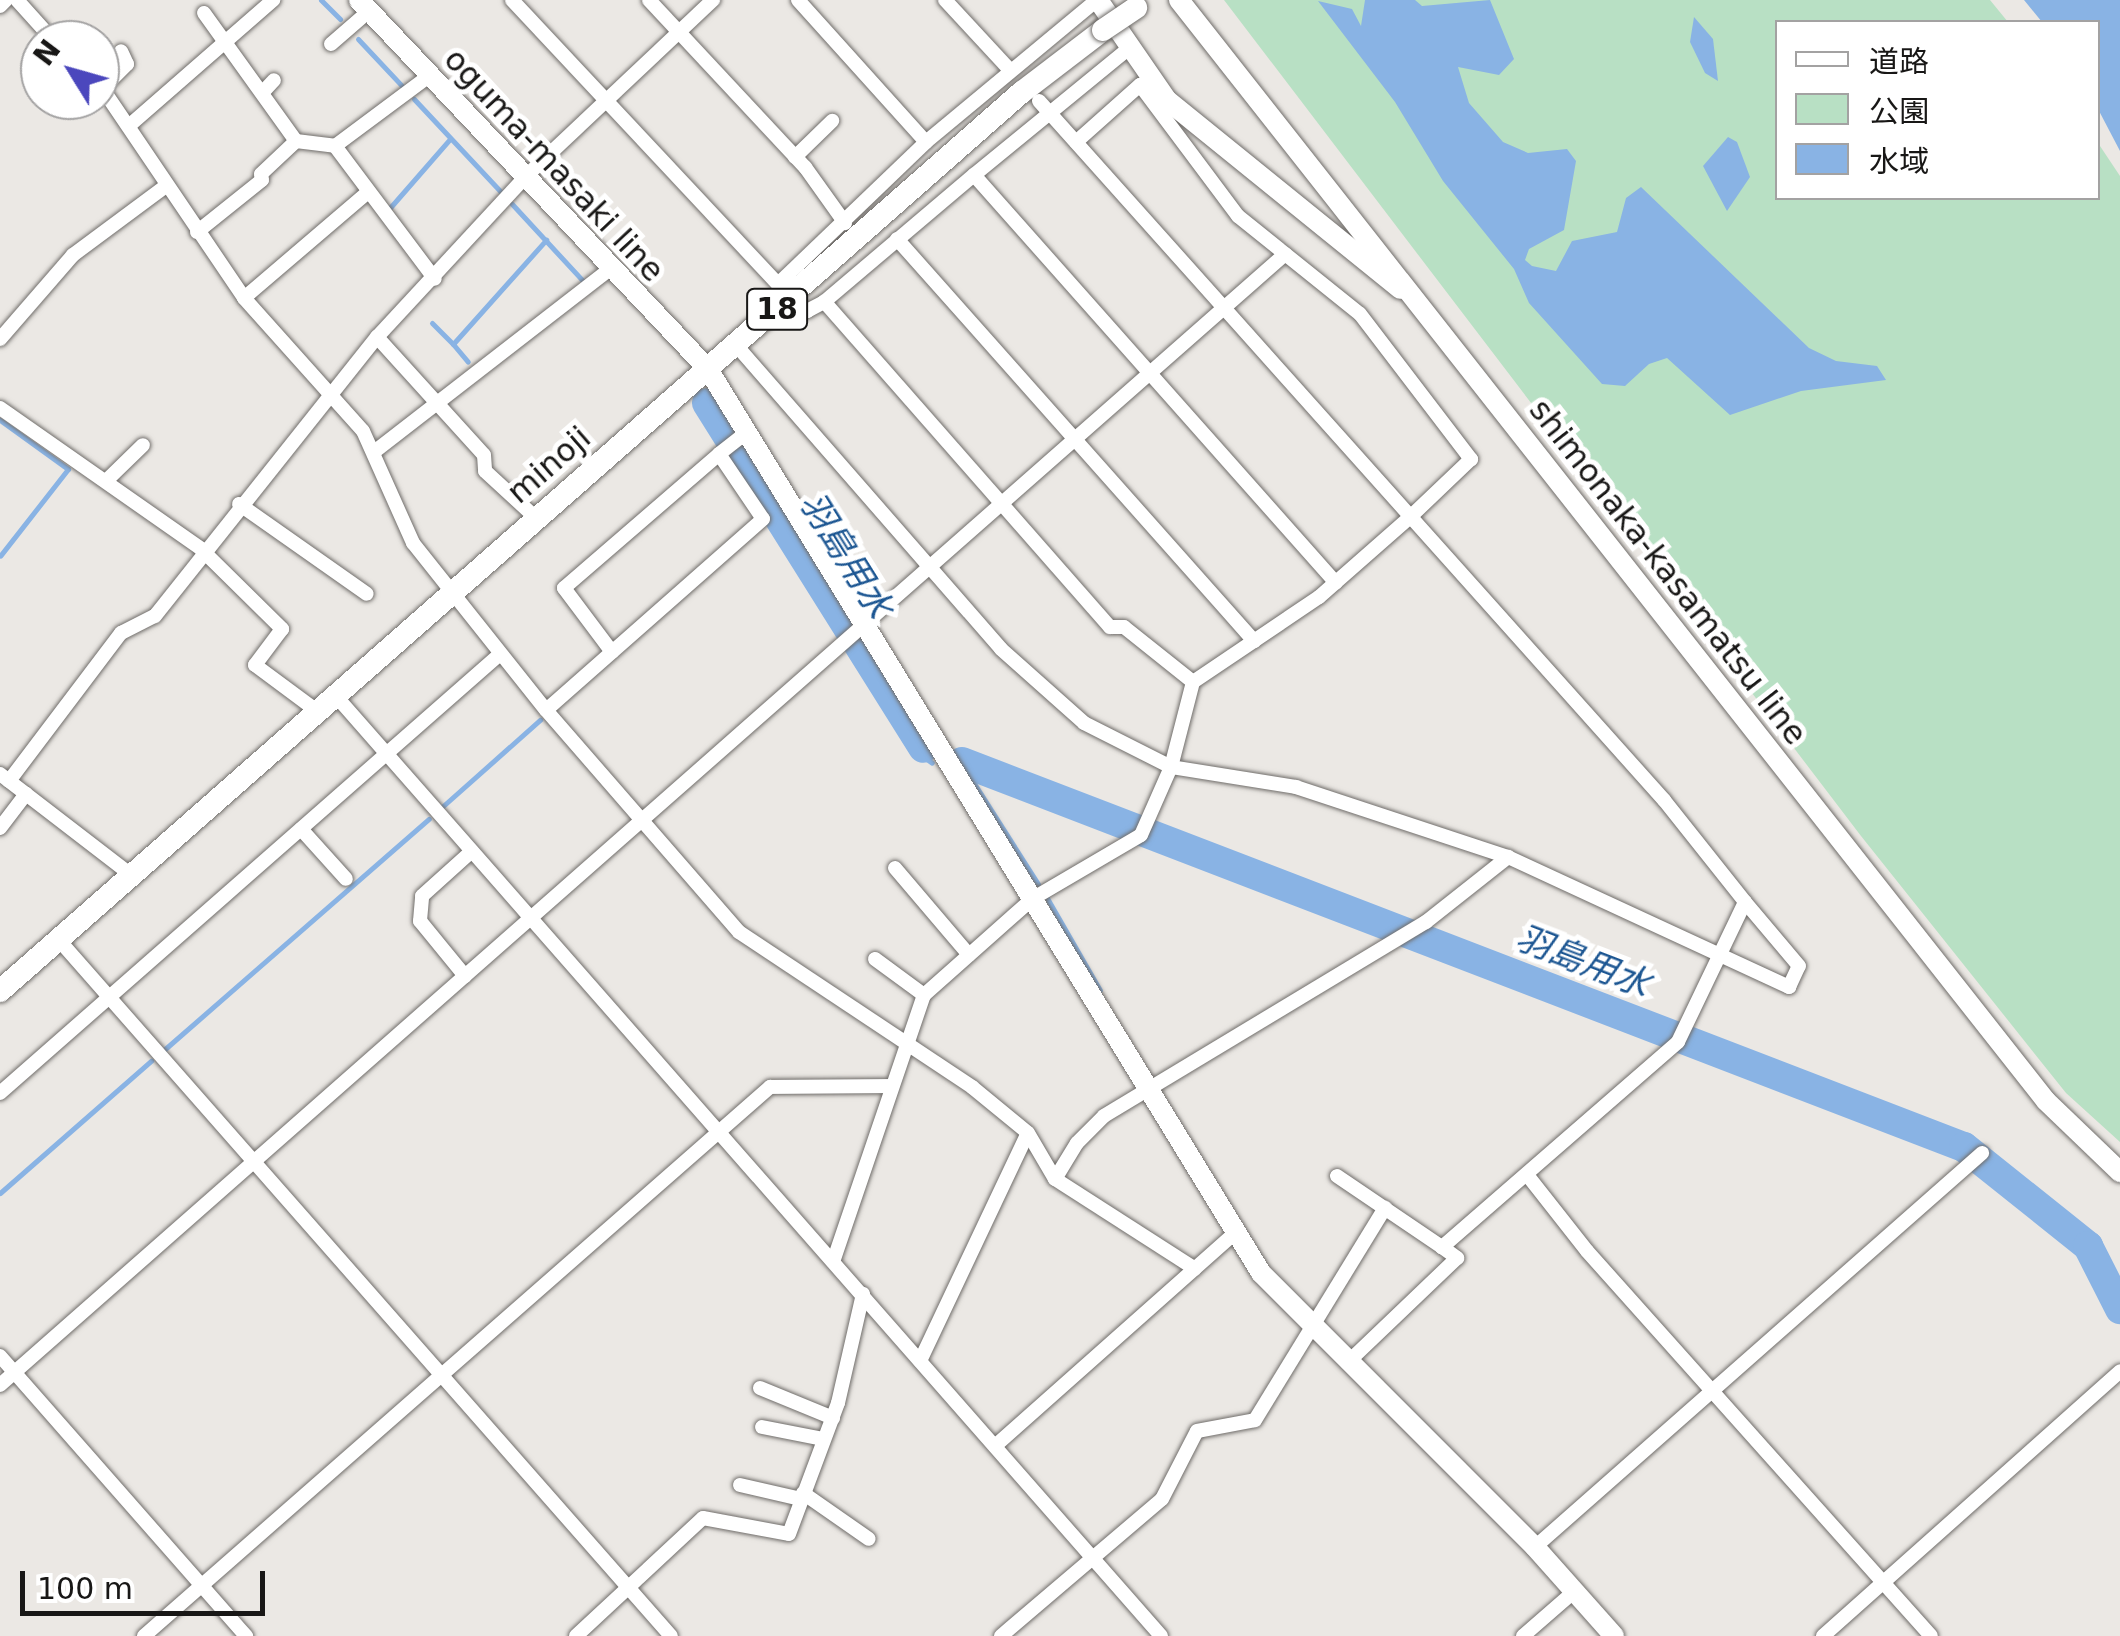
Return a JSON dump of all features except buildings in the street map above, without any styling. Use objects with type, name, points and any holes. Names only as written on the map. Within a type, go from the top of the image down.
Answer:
[{"type":"main road","points":[[1097,0],[1168,100],[1239,164],[1429,312]]},
{"type":"main road","name":"shimonaka-kasamatsu line","points":[[1179,0],[1429,312],[2046,1101],[2120,1172]]},
{"type":"main road","name":"minoji","points":[[0,990],[708,370],[736,345],[782,292],[1102,30],[1144,4]]},
{"type":"main road","name":"oguma-masaki line","points":[[364,6],[609,270],[708,370],[861,628],[1032,898],[1261,1273],[1535,1547],[1614,1636]]},
{"type":"street","points":[[0,6],[6,0]]},
{"type":"street","points":[[18,0],[36,20]]},
{"type":"street","points":[[132,124],[274,0]]},
{"type":"street","points":[[512,0],[782,292],[808,311],[824,302],[974,175],[1044,107],[1129,48]]},
{"type":"street","points":[[649,0],[795,157],[845,223]]},
{"type":"street","points":[[130,874],[5,778],[121,633],[154,616],[201,550],[377,337],[524,178],[713,0]]},
{"type":"street","points":[[798,0],[926,142]]},
{"type":"street","points":[[945,0],[1010,69]]},
{"type":"street","points":[[782,292],[926,142],[1097,0]]},
{"type":"street","points":[[331,44],[364,6]]},
{"type":"street","points":[[204,12],[296,141],[334,146],[429,76]]},
{"type":"street","points":[[120,70],[127,64],[121,50]]},
{"type":"street","points":[[262,92],[274,80]]},
{"type":"street","points":[[834,1258],[888,1086],[924,995],[1032,898],[1141,835],[1171,767],[1194,682],[1336,582],[1471,459],[1360,314],[1238,216],[1140,84],[1076,142]]},
{"type":"street","points":[[736,345],[930,568],[1047,694],[1084,723],[1171,767],[1296,788],[1508,857],[1788,987],[1800,966],[1664,800],[1044,107]]},
{"type":"street","points":[[120,109],[166,186],[244,298],[330,394],[374,452],[413,543],[455,592],[499,655],[739,932],[908,1042],[1028,1133],[1055,1179],[1195,1269]]},
{"type":"street","points":[[795,157],[832,122]]},
{"type":"street","points":[[197,232],[262,180],[261,174],[296,141]]},
{"type":"street","points":[[334,146],[435,278]]},
{"type":"street","points":[[974,175],[1336,582]]},
{"type":"street","points":[[0,339],[74,255],[166,186]]},
{"type":"street","points":[[244,298],[367,194]]},
{"type":"street","points":[[898,239],[1254,641]]},
{"type":"street","points":[[0,1385],[1001,504],[1225,312],[1284,254]]},
{"type":"street","points":[[374,452],[434,400],[609,270]]},
{"type":"street","points":[[824,302],[1110,627],[1124,627],[1194,682]]},
{"type":"street","points":[[377,337],[484,456],[485,472],[537,519]]},
{"type":"street","points":[[0,408],[201,550],[282,629],[255,665],[326,703],[387,754],[834,1258],[1161,1636]]},
{"type":"street","points":[[612,652],[564,588],[746,433]]},
{"type":"street","points":[[107,480],[143,445]]},
{"type":"street","points":[[546,710],[763,519],[723,451]]},
{"type":"street","points":[[239,504],[367,594]]},
{"type":"street","points":[[0,1093],[499,655]]},
{"type":"street","points":[[0,828],[26,794]]},
{"type":"street","points":[[302,829],[346,879]]},
{"type":"street","points":[[465,976],[420,921],[422,896],[472,852]]},
{"type":"street","points":[[1055,1179],[1077,1143],[1104,1116],[1426,922],[1508,857]]},
{"type":"street","points":[[895,868],[970,955]]},
{"type":"street","points":[[1442,1247],[1678,1042],[1745,902]]},
{"type":"street","points":[[58,940],[672,1636]]},
{"type":"street","points":[[875,960],[924,995]]},
{"type":"street","points":[[144,1636],[770,1087],[888,1086]]},
{"type":"street","points":[[920,1360],[1028,1133]]},
{"type":"street","points":[[1535,1547],[1982,1153]]},
{"type":"street","points":[[1337,1176],[1457,1258],[1347,1363]]},
{"type":"street","points":[[1528,1176],[1710,1390],[1931,1636]]},
{"type":"street","points":[[1001,1636],[1162,1499],[1197,1431],[1254,1420],[1386,1208]]},
{"type":"street","points":[[995,1446],[1237,1232]]},
{"type":"street","points":[[576,1636],[704,1518],[789,1534],[832,1418],[863,1294]]},
{"type":"street","points":[[0,1356],[246,1636]]},
{"type":"street","points":[[1823,1636],[2120,1371]]},
{"type":"street","points":[[760,1388],[832,1418]]},
{"type":"street","points":[[762,1427],[824,1439]]},
{"type":"street","points":[[740,1486],[802,1496],[869,1539]]},
{"type":"street","points":[[1523,1636],[1576,1590]]},
{"type":"green space","points":[[1224,0],[1990,0],[2006,20],[1775,20],[1775,200],[2100,200],[2100,146],[2120,176],[2120,1142],[2066,1093],[1861,836]]},
{"type":"water","points":[[1365,0],[1415,0],[1422,6],[1490,0],[1514,59],[1499,75],[1458,67],[1469,103],[1503,142],[1528,153],[1567,149],[1576,161],[1564,230],[1529,249],[1525,260],[1532,266],[1556,271],[1572,241],[1617,232],[1626,198],[1641,187],[1809,348],[1836,361],[1877,366],[1886,380],[1801,391],[1730,415],[1667,358],[1649,364],[1625,386],[1602,384],[1529,303],[1514,269],[1443,181],[1395,102],[1318,1],[1352,9],[1361,26]]},
{"type":"water","points":[[2024,0],[2120,0],[2120,151],[2100,113],[2100,20],[2040,20]]},
{"type":"water","points":[[1694,17],[1713,39],[1718,81],[1705,73],[1690,42]]},
{"type":"water","points":[[1728,137],[1737,142],[1750,177],[1727,211],[1703,166]]},
{"type":"waterway","points":[[321,0],[340,19]]},
{"type":"waterway","points":[[358,39],[403,87]]},
{"type":"waterway","points":[[414,99],[500,191]]},
{"type":"waterway","points":[[388,210],[450,139]]},
{"type":"waterway","points":[[512,204],[583,281]]},
{"type":"waterway","points":[[432,323],[453,344],[546,240]]},
{"type":"waterway","points":[[453,344],[468,362]]},
{"type":"waterway","name":"羽島用水","points":[[707,403],[923,748]]},
{"type":"waterway","points":[[0,420],[68,469],[0,556]]},
{"type":"waterway","points":[[770,520],[908,746],[932,763]]},
{"type":"waterway","points":[[443,806],[540,720]]},
{"type":"waterway","name":"羽島用水","points":[[962,762],[1964,1147],[2088,1246],[2120,1309]]},
{"type":"waterway","points":[[972,780],[1038,884]]},
{"type":"waterway","points":[[165,1049],[429,819]]},
{"type":"waterway","points":[[1047,898],[1100,990]]},
{"type":"waterway","points":[[0,1193],[151,1061]]}]
